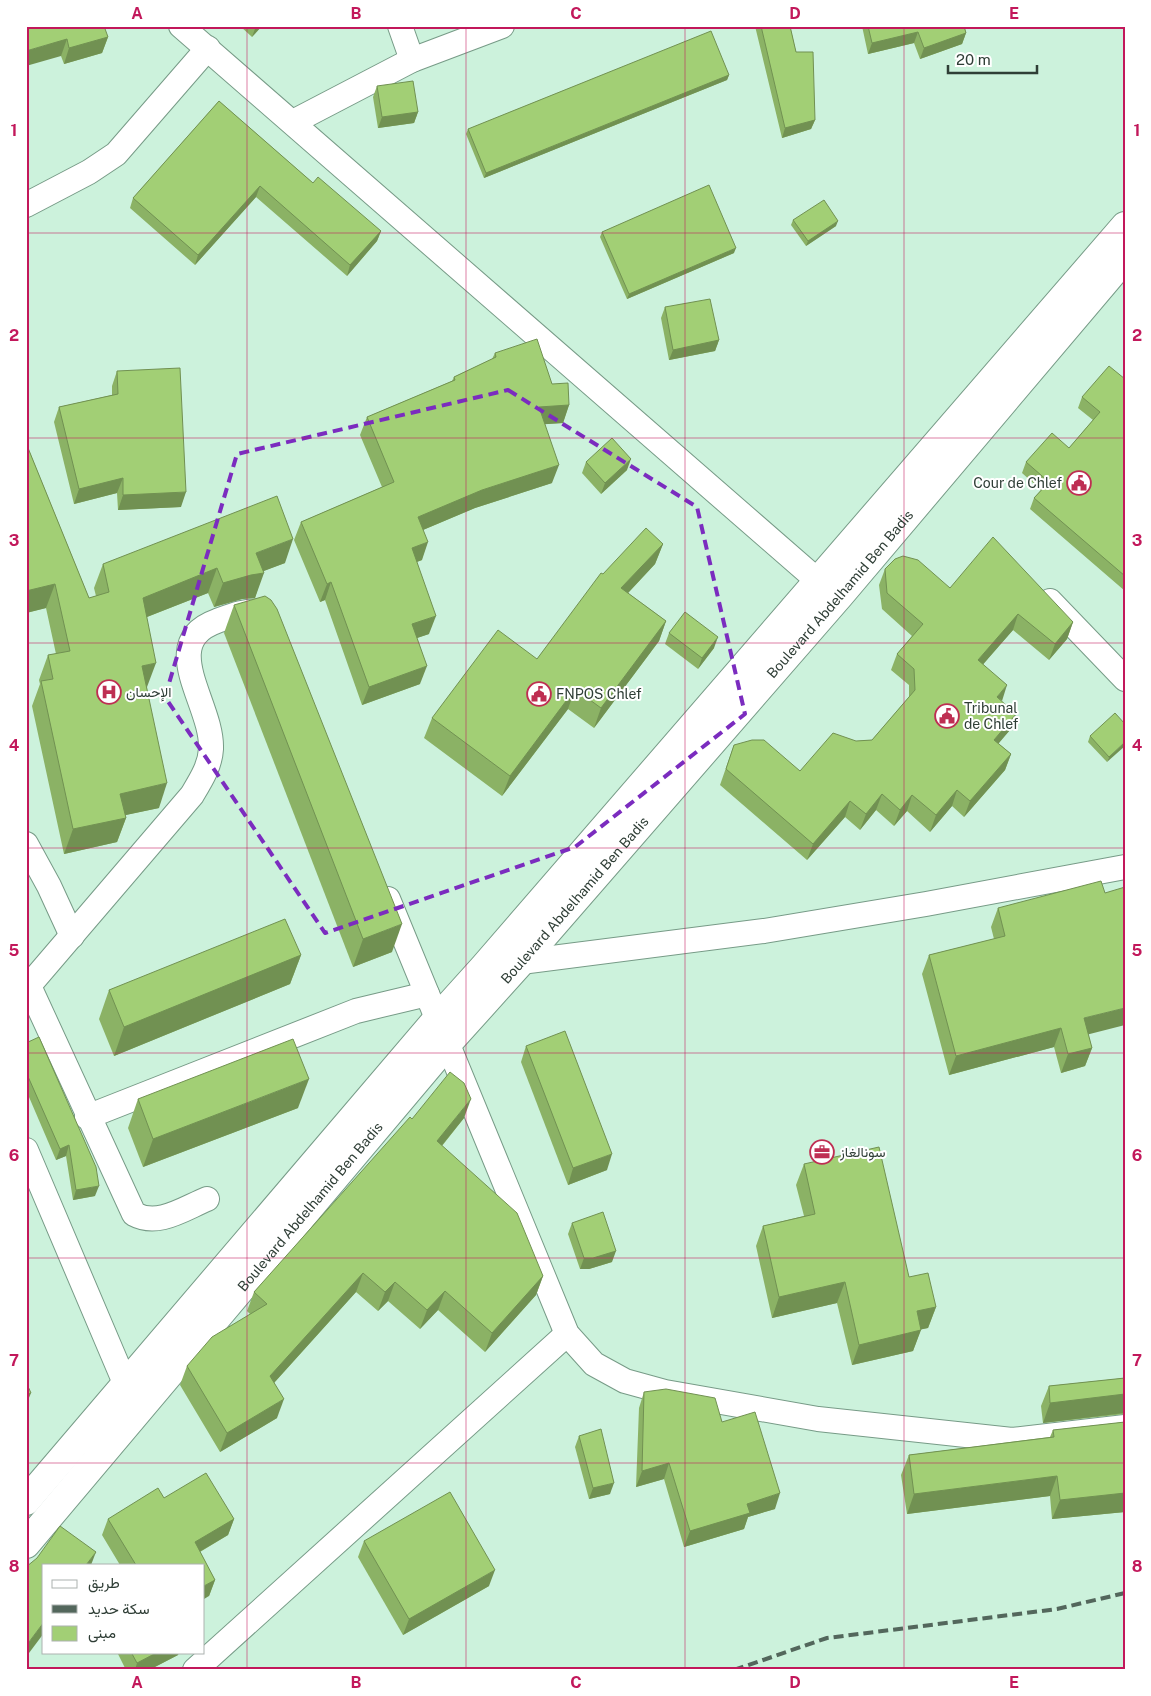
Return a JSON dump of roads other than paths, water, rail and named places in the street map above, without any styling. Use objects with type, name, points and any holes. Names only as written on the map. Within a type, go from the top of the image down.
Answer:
[{"type":"main road","name":"Boulevard Abdelhamid Ben Badis","points":[[26,1501],[125,1383],[432,1006],[484,967],[1125,226]]},
{"type":"main road","name":"Boulevard Abdelhamid Ben Badis","points":[[26,1544],[448,1043],[522,962],[840,595],[1125,258]]},
{"type":"street","points":[[181,26],[817,580]]},
{"type":"street","points":[[400,26],[412,60]]},
{"type":"street","points":[[293,122],[412,60],[502,26]]},
{"type":"street","points":[[26,205],[89,172],[116,154],[208,48]]},
{"type":"street","points":[[1037,587],[1125,680]]},
{"type":"street","points":[[207,1199],[159,1220],[145,1220],[134,1214],[28,988],[192,795],[206,773],[211,750],[209,723],[188,665],[190,641],[196,632],[207,625],[250,611],[262,612],[273,619],[276,625]]},
{"type":"street","points":[[26,844],[49,886],[72,936]]},
{"type":"street","points":[[522,962],[764,931],[926,904],[1125,867]]},
{"type":"street","points":[[379,876],[567,1334],[594,1364],[625,1381],[664,1392],[818,1419],[1012,1440],[1125,1427]]},
{"type":"street","points":[[87,1117],[356,1012],[432,1006]]},
{"type":"street","points":[[26,1150],[125,1383]]},
{"type":"street","points":[[195,1670],[567,1334]]},
{"type":"railway","points":[[734,1670],[827,1638],[1057,1609],[1125,1593]]},
{"type":"place","name":"Cour de Chlef","points":[[1079,483]]},
{"type":"place","name":"الإحسان","points":[[109,692]]},
{"type":"place","name":"FNPOS Chlef","points":[[539,694]]},
{"type":"place","name":"Tribunal de Chlef","points":[[947,716]]},
{"type":"place","name":"سونالغاز","points":[[822,1152]]}]
